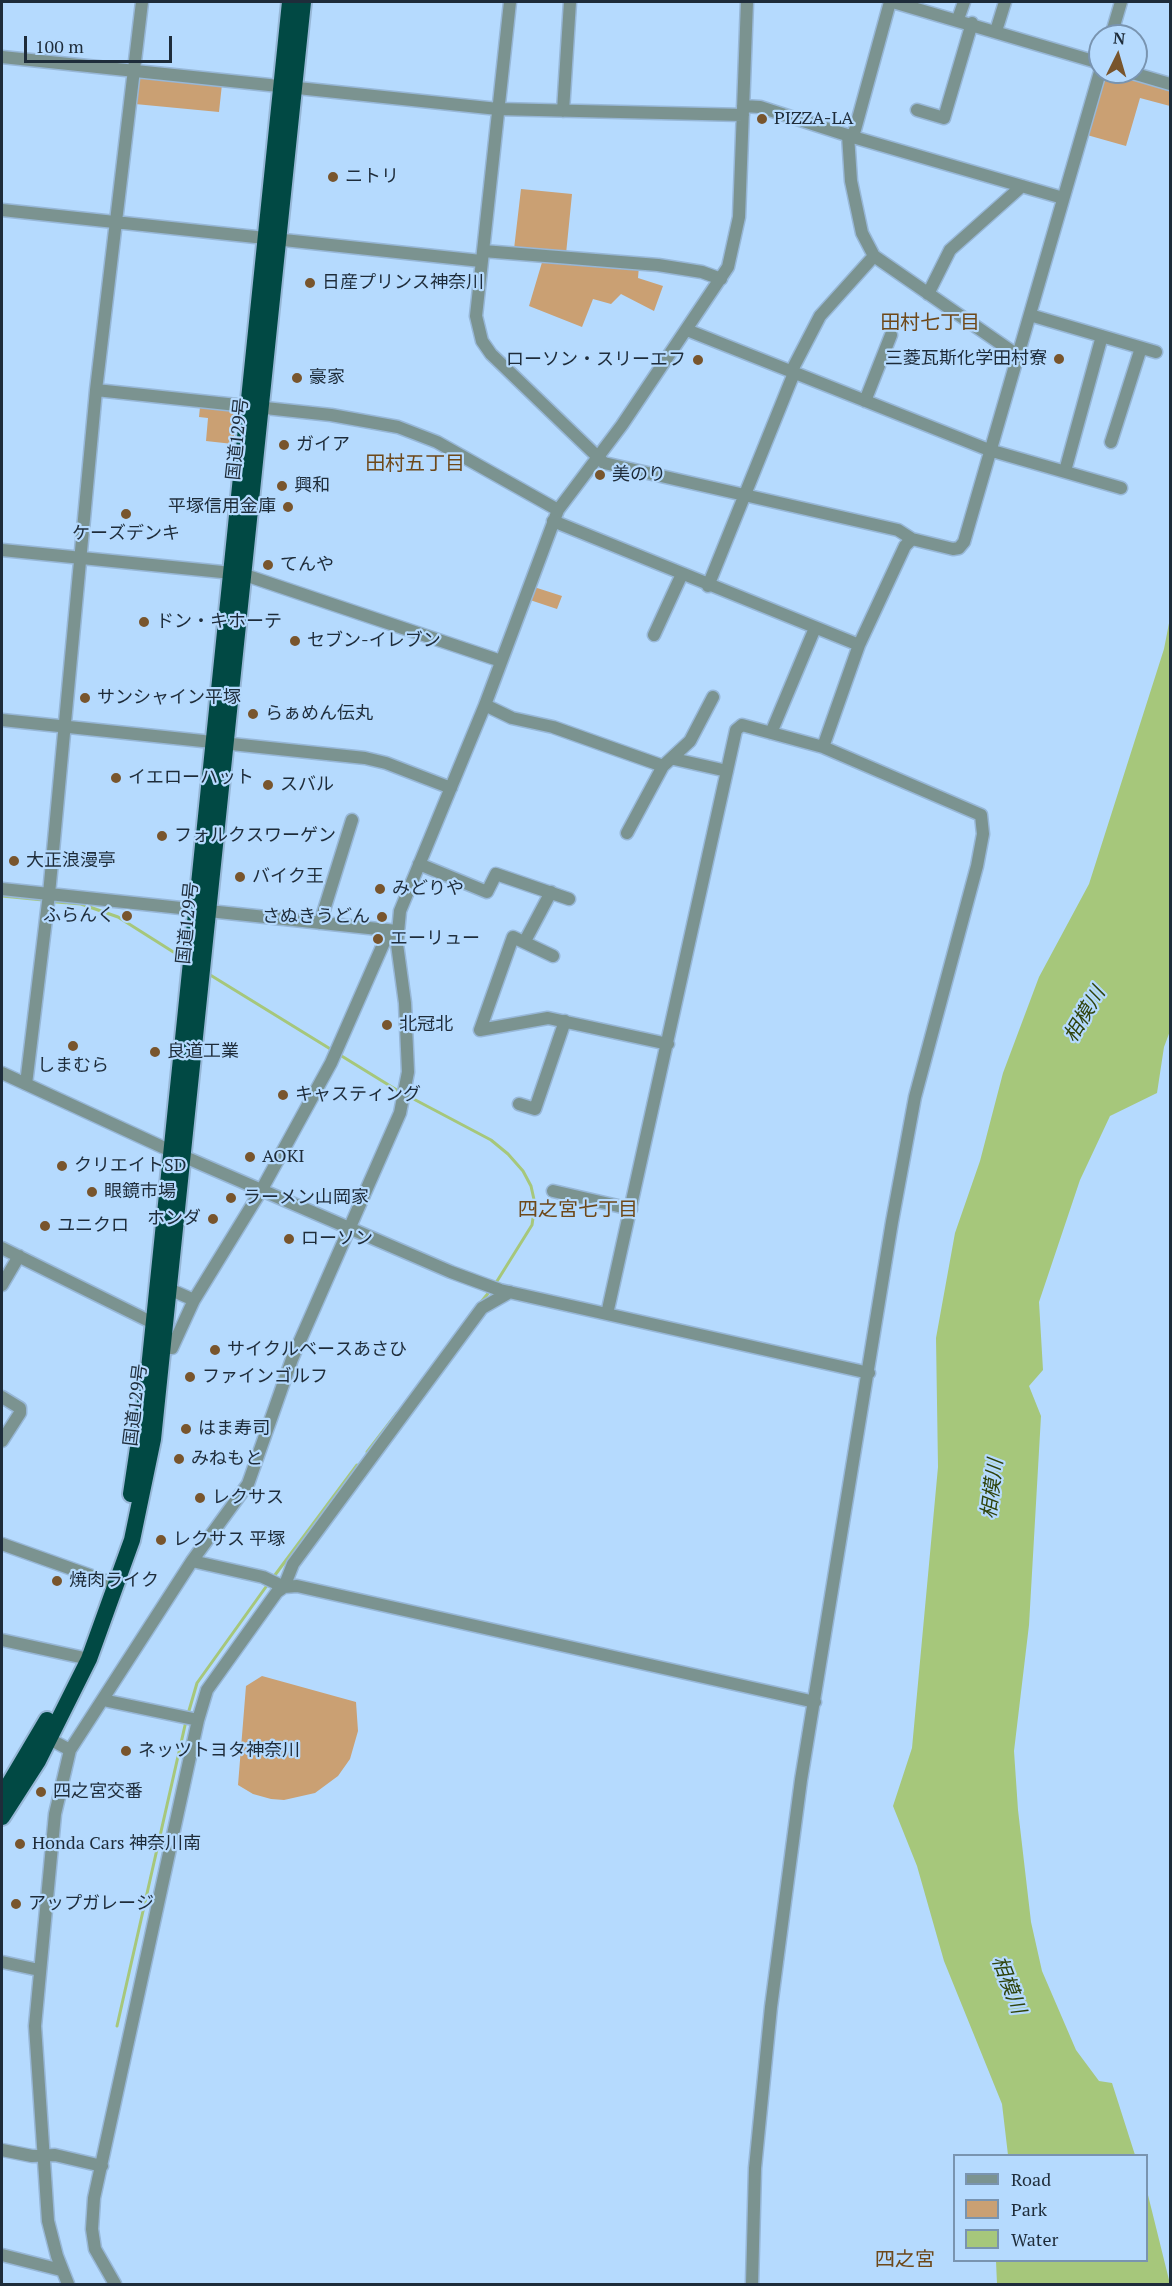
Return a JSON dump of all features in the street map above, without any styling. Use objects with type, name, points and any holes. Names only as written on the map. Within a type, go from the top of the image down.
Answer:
[{"type":"highway","name":"国道129号","points":[[112,1583],[132,1493],[160,1318],[272,240],[287,88],[290,2]]},
{"type":"highway","name":"国道129号","points":[[287,88],[303,2]]},
{"type":"highway","name":"国道129号","points":[[2,1817],[19,1793],[84,1658],[143,1495],[153,1439],[163,1348],[160,1318],[169,1289],[177,1154]]},
{"type":"highway","name":"国道129号","points":[[3,1791],[45,1736]]},
{"type":"street","points":[[26,1084],[49,894],[96,390],[142,2]]},
{"type":"street","points":[[510,2],[476,316],[482,341],[520,385],[604,463],[898,530],[912,539],[953,549],[959,548],[964,542],[1096,84]]},
{"type":"street","points":[[563,111],[570,2]]},
{"type":"street","points":[[68,2284],[61,2270],[48,2221],[35,2026],[55,1814],[70,1750],[192,1561],[241,1497],[251,1478],[288,1369],[351,1228],[405,1094],[408,1041],[397,931],[402,905],[485,705],[555,515],[598,458],[687,330],[731,260],[737,226],[747,2]]},
{"type":"street","points":[[1017,355],[874,256],[862,233],[853,192],[850,136],[892,2],[972,23],[1088,59]]},
{"type":"street","points":[[958,19],[964,2]]},
{"type":"street","points":[[996,31],[1005,2]]},
{"type":"street","points":[[1115,24],[1121,2]]},
{"type":"street","points":[[917,110],[944,118],[972,23]]},
{"type":"street","points":[[2,57],[498,110],[743,110],[760,107],[850,136],[1063,198]]},
{"type":"street","points":[[1148,77],[1170,84]]},
{"type":"street","points":[[928,294],[950,250],[1022,186]]},
{"type":"street","points":[[2,210],[272,240],[482,256],[658,265],[702,272],[721,279]]},
{"type":"street","points":[[708,586],[793,373],[820,316],[874,256]]},
{"type":"street","points":[[1030,315],[1156,352]]},
{"type":"street","points":[[687,330],[989,450],[1122,488]]},
{"type":"street","points":[[865,401],[891,335]]},
{"type":"street","points":[[1065,471],[1102,336]]},
{"type":"street","points":[[1111,442],[1141,348]]},
{"type":"street","points":[[96,390],[331,415],[398,427],[437,442],[555,515],[708,586],[859,645]]},
{"type":"street","points":[[823,747],[859,645],[905,546],[912,539]]},
{"type":"street","points":[[2,550],[236,573],[501,661]]},
{"type":"street","points":[[654,634],[682,574]]},
{"type":"street","points":[[771,733],[815,628]]},
{"type":"street","points":[[627,833],[663,766],[674,759],[690,741],[713,697]]},
{"type":"street","points":[[485,705],[512,718],[553,727],[663,766]]},
{"type":"street","points":[[2,720],[365,758],[386,762],[451,788]]},
{"type":"street","points":[[607,1314],[736,730],[742,725],[823,747],[981,815],[983,823],[977,866],[915,1097],[801,1780],[771,2007],[755,2168],[752,2284]]},
{"type":"street","points":[[674,759],[727,771]]},
{"type":"street","points":[[320,923],[352,820]]},
{"type":"street","points":[[419,864],[487,892],[496,874],[568,899]]},
{"type":"street","points":[[2,889],[397,931]]},
{"type":"street","points":[[525,941],[551,892]]},
{"type":"street","points":[[163,1348],[172,1348],[194,1300],[262,1189],[331,1063],[385,940],[397,931]]},
{"type":"street","points":[[553,956],[513,937],[480,1030],[548,1018],[668,1044]]},
{"type":"street","points":[[519,1104],[536,1109],[565,1021]]},
{"type":"street","points":[[2,1073],[177,1154],[483,1284],[505,1291],[869,1373]]},
{"type":"street","points":[[553,1191],[631,1209]]},
{"type":"street","points":[[2,1248],[160,1318],[185,1320]]},
{"type":"street","points":[[2,1285],[19,1256]]},
{"type":"street","points":[[169,1289],[194,1300]]},
{"type":"street","points":[[274,1581],[293,1564],[482,1308],[503,1299],[505,1291]]},
{"type":"street","points":[[2,1397],[20,1408],[20,1413],[2,1441]]},
{"type":"street","points":[[2,1544],[112,1583]]},
{"type":"street","points":[[192,1561],[815,1702]]},
{"type":"street","points":[[115,2284],[94,2249],[92,2229],[94,2198],[198,1720],[207,1690],[277,1592],[274,1581]]},
{"type":"street","points":[[2,1640],[84,1658]]},
{"type":"street","points":[[103,1700],[198,1720]]},
{"type":"street","points":[[45,1736],[70,1750]]},
{"type":"street","points":[[2,1962],[39,1970]]},
{"type":"street","points":[[2,2150],[32,2156],[55,2155],[102,2166]]},
{"type":"street","points":[[2,2255],[61,2270]]},
{"type":"green space","points":[[140,76],[222,84],[219,112],[135,104]]},
{"type":"green space","points":[[1102,84],[1146,84],[1170,91],[1170,106],[1140,98],[1126,146],[1087,135]]},
{"type":"green space","points":[[521,189],[572,194],[566,254],[514,249]]},
{"type":"green space","points":[[543,259],[639,266],[638,278],[663,286],[654,311],[621,294],[611,304],[593,299],[582,327],[529,306]]},
{"type":"green space","points":[[200,407],[237,411],[233,444],[206,441],[208,418],[199,417]]},
{"type":"green space","points":[[534,587],[562,596],[557,609],[530,600]]},
{"type":"green space","points":[[262,1676],[356,1702],[358,1731],[350,1759],[338,1776],[315,1793],[284,1800],[271,1799],[253,1794],[238,1785],[246,1686]]},
{"type":"water","name":"相模川","points":[[1170,618],[1170,1031],[1164,1047],[1157,1093],[1110,1116],[1080,1180],[1039,1302],[1043,1370],[1029,1386],[1041,1416],[1029,1625],[1014,1751],[1018,1810],[1031,1922],[1042,1971],[1076,2050],[1099,2081],[1112,2083],[1135,2154],[1008,2154],[1002,2104],[944,1961],[917,1866],[893,1806],[912,1748],[938,1467],[936,1338],[955,1233],[980,1161],[1003,1073],[1039,977],[1089,884],[1164,649]]},
{"type":"water","points":[[1148,2195],[1170,2284],[997,2284],[996,2262],[1148,2262]]},
{"type":"waterway","points":[[2,896],[43,900]]},
{"type":"waterway","points":[[56,902],[81,904],[118,917],[186,960]]},
{"type":"waterway","points":[[207,973],[332,1050]]},
{"type":"waterway","points":[[340,1055],[400,1092]]},
{"type":"waterway","points":[[406,1095],[491,1140],[523,1171],[531,1186],[535,1204],[532,1225],[494,1286]]},
{"type":"waterway","points":[[481,1302],[490,1291]]},
{"type":"waterway","points":[[367,1452],[397,1413]]},
{"type":"waterway","points":[[272,1579],[357,1465]]},
{"type":"waterway","points":[[188,1714],[197,1683],[268,1584]]},
{"type":"waterway","points":[[117,2026],[186,1721]]},
{"type":"place","name":"PIZZA-LA","points":[[762,119]]},
{"type":"place","name":"ニトリ","points":[[333,177]]},
{"type":"place","name":"日産プリンス神奈川","points":[[310,283]]},
{"type":"place","name":"三菱瓦斯化学田村寮","points":[[1059,359]]},
{"type":"place","name":"ローソン・スリーエフ","points":[[698,360]]},
{"type":"place","name":"豪家","points":[[297,378]]},
{"type":"place","name":"ガイア","points":[[284,445]]},
{"type":"place","name":"美のり","points":[[600,475]]},
{"type":"place","name":"興和","points":[[282,486]]},
{"type":"place","name":"平塚信用金庫","points":[[288,507]]},
{"type":"place","name":"ケーズデンキ","points":[[126,514]]},
{"type":"place","name":"てんや","points":[[268,565]]},
{"type":"place","name":"ドン・キホーテ","points":[[144,622]]},
{"type":"place","name":"セブン-イレブン","points":[[295,641]]},
{"type":"place","name":"サンシャイン平塚","points":[[85,698]]},
{"type":"place","name":"らぁめん伝丸","points":[[253,714]]},
{"type":"place","name":"イエローハット","points":[[116,778]]},
{"type":"place","name":"スバル","points":[[268,785]]},
{"type":"place","name":"フォルクスワーゲン","points":[[162,836]]},
{"type":"place","name":"大正浪漫亭","points":[[14,861]]},
{"type":"place","name":"バイク王","points":[[240,877]]},
{"type":"place","name":"みどりや","points":[[380,889]]},
{"type":"place","name":"ふらんく","points":[[127,916]]},
{"type":"place","name":"さぬきうどん","points":[[382,917]]},
{"type":"place","name":"エーリュー","points":[[378,939]]},
{"type":"place","name":"北冠北","points":[[387,1025]]},
{"type":"place","name":"しまむら","points":[[73,1046]]},
{"type":"place","name":"良道工業","points":[[155,1052]]},
{"type":"place","name":"キャスティング","points":[[283,1095]]},
{"type":"place","name":"AOKI","points":[[250,1157]]},
{"type":"place","name":"クリエイトSD","points":[[62,1166]]},
{"type":"place","name":"眼鏡市場","points":[[92,1192]]},
{"type":"place","name":"ラーメン山岡家","points":[[231,1198]]},
{"type":"place","name":"ホンダ","points":[[213,1219]]},
{"type":"place","name":"ユニクロ","points":[[45,1226]]},
{"type":"place","name":"ローソン","points":[[289,1239]]},
{"type":"place","name":"サイクルベースあさひ","points":[[215,1350]]},
{"type":"place","name":"ファインゴルフ","points":[[190,1377]]},
{"type":"place","name":"はま寿司","points":[[186,1429]]},
{"type":"place","name":"みねもと","points":[[179,1459]]},
{"type":"place","name":"レクサス","points":[[200,1498]]},
{"type":"place","name":"レクサス 平塚","points":[[161,1540]]},
{"type":"place","name":"焼肉ライク","points":[[57,1581]]},
{"type":"place","name":"ネッツトヨタ神奈川","points":[[126,1751]]},
{"type":"place","name":"四之宮交番","points":[[41,1792]]},
{"type":"place","name":"Honda Cars 神奈川南","points":[[20,1844]]},
{"type":"place","name":"アップガレージ","points":[[16,1904]]},
{"type":"district","name":"田村七丁目","points":[[930,323]]},
{"type":"district","name":"田村五丁目","points":[[415,464]]},
{"type":"district","name":"四之宮七丁目","points":[[578,1210]]},
{"type":"district","name":"四之宮","points":[[905,2260]]}]
